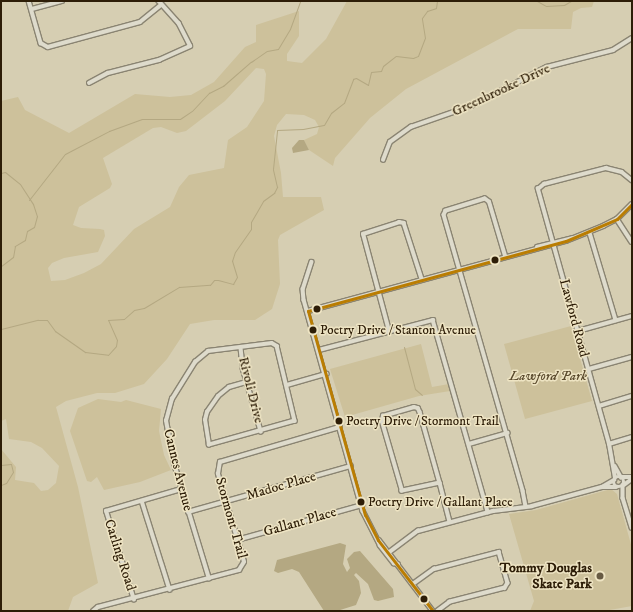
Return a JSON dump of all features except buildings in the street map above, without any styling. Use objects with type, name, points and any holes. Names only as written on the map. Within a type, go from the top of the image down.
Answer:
[{"type":"street","points":[[29,1],[42,43],[48,47],[140,22],[161,5]]},
{"type":"street","points":[[32,9],[62,1]]},
{"type":"street","points":[[89,83],[108,73],[159,60],[190,46],[179,24],[158,1]]},
{"type":"street","name":"Greenbrooke Drive","points":[[383,160],[390,142],[411,127],[471,106],[546,67],[613,50],[632,38]]},
{"type":"street","name":"Lawford Road","points":[[616,487],[614,479],[614,465],[609,444],[538,189],[544,184],[606,168],[622,172],[632,180]]},
{"type":"street","points":[[505,256],[489,202],[481,199],[449,208],[445,212],[526,506]]},
{"type":"street","points":[[308,311],[590,233],[616,218],[632,204]]},
{"type":"street","points":[[616,218],[632,242]]},
{"type":"street","points":[[389,331],[362,234],[399,222],[407,226],[422,279]]},
{"type":"street","points":[[590,233],[616,320]]},
{"type":"street","points":[[312,262],[304,289],[308,311],[362,505],[378,540],[433,611]]},
{"type":"street","points":[[578,331],[632,316]]},
{"type":"street","points":[[319,350],[429,320],[435,323],[488,512]]},
{"type":"street","name":"Cannes Avenue","points":[[209,579],[181,489],[168,438],[166,422],[172,399],[195,362],[208,351],[272,343],[276,346],[295,421],[261,431]]},
{"type":"street","name":"Rivoli Drive","points":[[241,348],[247,382],[261,431]]},
{"type":"street","points":[[588,369],[632,357]]},
{"type":"street","points":[[287,385],[326,374]]},
{"type":"street","points":[[247,382],[229,387],[218,396],[207,412],[205,420],[209,445],[261,431]]},
{"type":"street","points":[[599,406],[632,396]]},
{"type":"street","points":[[440,483],[402,491],[382,422],[383,416],[414,407],[418,408],[440,483],[450,522]]},
{"type":"street","name":"Stormont Trail","points":[[93,611],[98,607],[134,600],[239,570],[244,566],[218,474],[220,462],[340,427]]},
{"type":"street","points":[[469,444],[507,433]]},
{"type":"street","points":[[609,444],[632,437]]},
{"type":"street","name":"Lawford Road","points":[[614,465],[622,477],[624,485]]},
{"type":"street","name":"Madoc Place","points":[[188,512],[351,466]]},
{"type":"street","points":[[602,487],[614,479],[622,477],[632,478]]},
{"type":"street","points":[[388,553],[418,531],[488,512],[526,506],[602,487],[616,487],[624,485],[632,478]]},
{"type":"street","points":[[623,498],[624,485]]},
{"type":"street","points":[[616,487],[623,498],[632,528]]},
{"type":"street","points":[[170,590],[142,501],[181,489]]},
{"type":"street","name":"Carling Road","points":[[134,600],[106,511],[142,501]]},
{"type":"street","name":"Gallant Place","points":[[237,540],[362,505]]},
{"type":"street","points":[[413,584],[439,567],[499,552],[508,582],[505,588],[450,602],[438,611]]},
{"type":"green space","points":[[347,1],[594,1],[592,7],[581,8],[573,12],[571,29],[518,29],[406,89],[370,118],[335,158],[333,166],[309,150],[304,140],[317,134],[319,127],[315,120],[304,115],[286,114],[277,125],[274,136],[281,173],[283,197],[321,197],[324,210],[280,235],[278,240],[280,284],[272,309],[255,320],[214,320],[190,324],[167,359],[144,384],[115,393],[97,393],[66,401],[56,407],[78,487],[98,583],[73,597],[68,611],[1,611],[1,449],[16,467],[15,480],[34,483],[41,491],[48,490],[56,483],[59,466],[42,448],[31,442],[9,439],[6,419],[1,421],[1,101],[18,97],[25,110],[69,133],[135,94],[170,97],[191,95],[214,82],[245,47],[256,42],[256,25],[299,11],[299,36],[287,54],[287,61],[302,63],[326,39]],"holes":[[[256,68],[264,69],[266,74],[264,101],[247,127],[228,140],[224,168],[189,175],[179,187],[170,207],[134,229],[101,264],[84,273],[65,280],[51,281],[48,268],[52,263],[64,258],[98,252],[105,236],[104,230],[81,228],[73,225],[79,207],[110,188],[112,184],[103,158],[153,128],[161,127],[177,133],[186,131],[225,101]]]},
{"type":"green space","name":"Lawford Park","points":[[571,326],[592,401],[525,419],[504,344]]},
{"type":"green space","points":[[421,344],[432,387],[449,384],[450,391],[419,396],[345,417],[330,369]]},
{"type":"green space","points":[[98,399],[121,402],[126,400],[161,409],[159,431],[164,455],[171,470],[140,482],[104,490],[97,477],[91,482],[87,481],[70,431],[78,408]]},
{"type":"green space","points":[[611,489],[617,494],[632,548],[632,606],[604,611],[530,611],[534,601],[509,514],[536,510]]},
{"type":"shaded area","points":[[299,140],[304,140],[309,150],[293,153],[292,148]]},
{"type":"shaded area","points":[[340,543],[346,545],[343,564],[347,572],[350,568],[347,559],[354,552],[360,551],[393,589],[394,597],[378,601],[374,600],[368,584],[356,573],[354,575],[359,581],[361,593],[356,605],[337,611],[324,611],[299,572],[292,569],[278,573],[274,571],[277,560]]},
{"type":"waterway","points":[[29,200],[65,154],[109,131],[142,119],[180,119],[192,111],[209,93],[223,86],[251,62],[267,51],[278,49],[290,29],[300,1]]},
{"type":"waterway","points":[[1,329],[38,320],[47,320],[55,331],[85,352],[108,355],[116,346],[117,340],[108,320],[124,319],[134,310],[144,308],[179,287],[210,285],[214,280],[233,284],[237,277],[232,261],[235,252],[251,229],[251,222],[263,201],[274,193],[277,187],[273,169],[277,130],[303,129],[324,125],[331,113],[344,103],[353,79],[356,78],[368,85],[371,72],[381,71],[383,66],[396,56],[413,58],[418,56],[425,38],[422,18],[427,11],[436,8],[437,1]]},
{"type":"waterway","points":[[537,1],[546,6],[564,5],[571,1]]},
{"type":"waterway","points":[[1,173],[5,172],[20,184],[33,204],[37,216],[34,227],[27,231],[25,240],[15,246],[13,257],[1,266]]},
{"type":"waterway","points":[[404,347],[415,389],[422,395]]},
{"type":"waterway","points":[[1,465],[11,464],[13,472],[6,483],[1,485]]},
{"type":"waterway","points":[[1,586],[1,592]]},
{"type":"transit line","points":[[433,611],[378,540],[365,515],[308,311],[566,241],[617,219],[632,204]]},
{"type":"place","name":"Poetry Drive / Stanton Avenue","points":[[313,330]]},
{"type":"place","name":"Poetry Drive / Stormont Trail","points":[[339,421]]},
{"type":"place","name":"Poetry Drive / Gallant Place","points":[[361,502]]},
{"type":"place","name":"Tommy Douglas Skate Park","points":[[600,576]]}]
